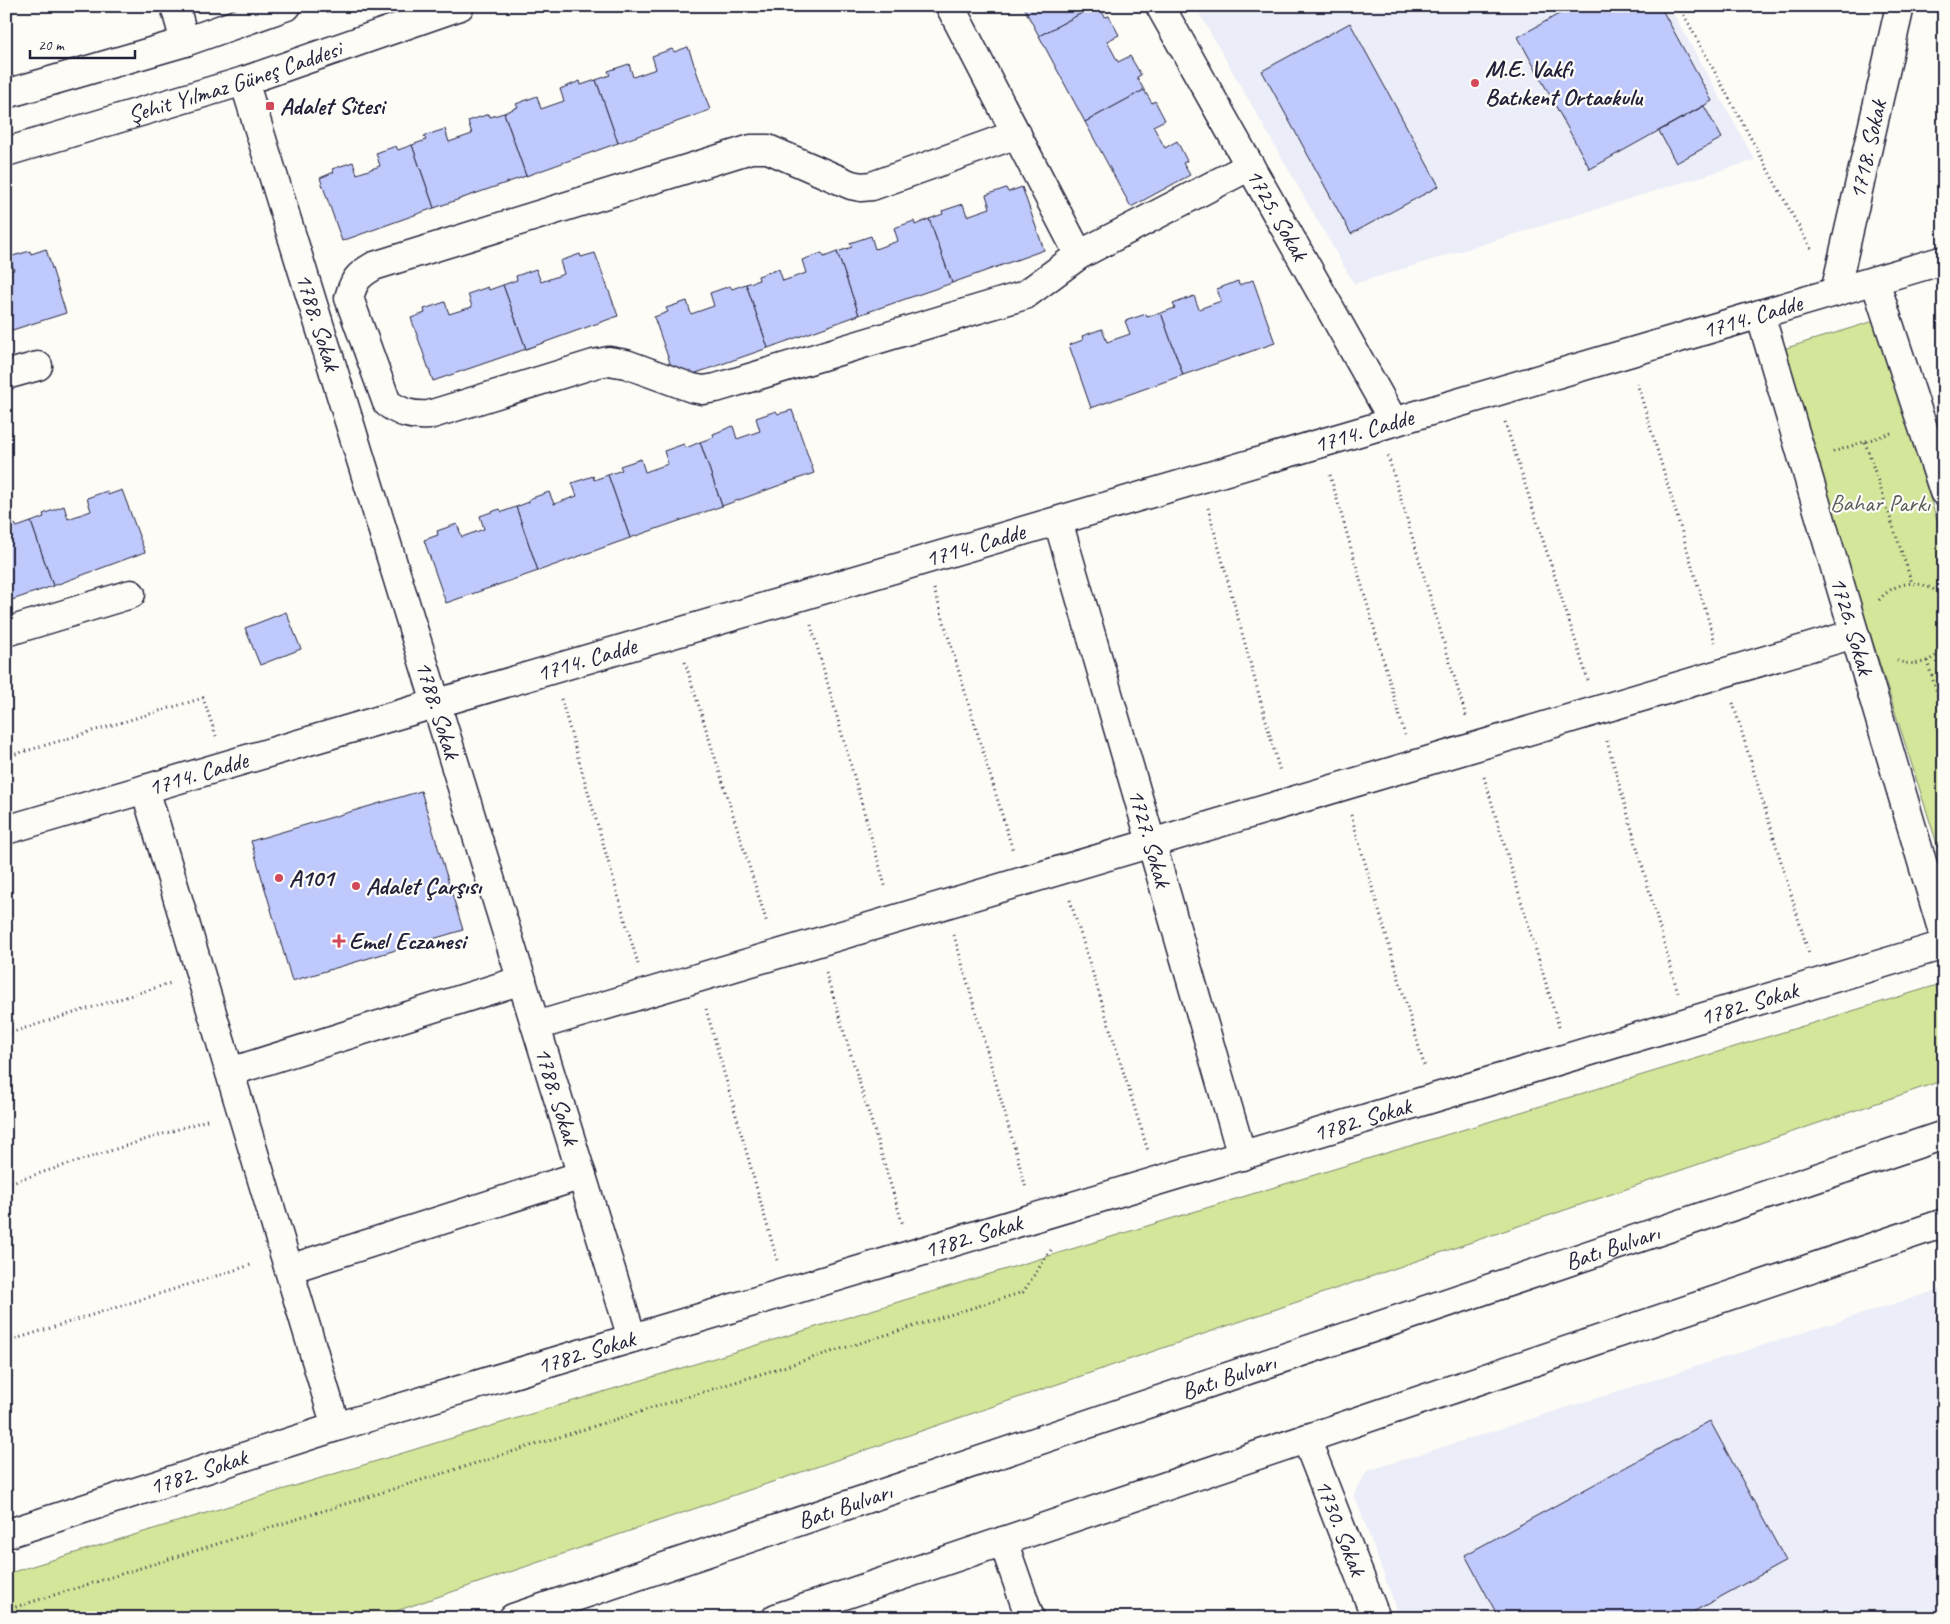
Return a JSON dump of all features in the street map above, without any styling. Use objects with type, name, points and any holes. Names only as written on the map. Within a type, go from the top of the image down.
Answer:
[{"type":"street","points":[[175,6],[185,42]]},
{"type":"street","points":[[6,94],[185,42],[287,6]]},
{"type":"street","name":"Şehit Yılmaz Güneş Caddesi","points":[[6,152],[244,81],[460,6]]},
{"type":"street","points":[[950,6],[1079,254]]},
{"type":"street","name":"1725. Sokak","points":[[1160,6],[1394,422]]},
{"type":"street","name":"1718. Sokak","points":[[1835,292],[1900,6]]},
{"type":"street","name":"1788. Sokak","points":[[244,81],[632,1338]]},
{"type":"street","points":[[1016,134],[872,186],[861,187],[851,185],[768,149],[751,148],[374,266],[353,282],[349,298],[387,403],[398,411],[413,416],[429,415],[609,360],[703,390],[716,388],[1025,295],[1079,254],[1250,166]]},
{"type":"street","name":"1714. Cadde","points":[[6,830],[1944,260]]},
{"type":"street","points":[[1875,281],[1944,492]]},
{"type":"street","name":"1726. Sokak","points":[[1760,314],[1944,936]]},
{"type":"street","points":[[6,374],[38,366]]},
{"type":"street","name":"1727. Sokak","points":[[1058,521],[1242,1156]]},
{"type":"street","points":[[6,632],[131,594]]},
{"type":"street","points":[[536,1026],[1854,634]]},
{"type":"street","points":[[145,789],[336,1427]]},
{"type":"street","name":"1782. Sokak","points":[[6,1534],[336,1427],[1944,945]]},
{"type":"street","points":[[230,1072],[522,980]]},
{"type":"street","name":"Batı Bulvarı","points":[[514,1618],[1944,1135]]},
{"type":"street","points":[[286,1262],[582,1175]]},
{"type":"street","points":[[776,1618],[1944,1223]]},
{"type":"street","name":"1730. Sokak","points":[[1306,1438],[1376,1618]]},
{"type":"street","points":[[1003,1541],[1030,1618]]},
{"type":"path","points":[[1679,6],[1835,292]]},
{"type":"path","points":[[1804,461],[1922,424]]},
{"type":"path","points":[[1865,442],[1912,583]]},
{"type":"path","points":[[1320,443],[1413,765]]},
{"type":"path","points":[[1201,479],[1288,802]]},
{"type":"path","points":[[925,560],[1022,881]]},
{"type":"path","points":[[1877,605],[1889,590],[1900,585],[1912,583],[1925,584],[1944,597]]},
{"type":"path","points":[[803,596],[895,919]]},
{"type":"path","points":[[676,633],[777,954]]},
{"type":"path","points":[[1895,659],[1914,664],[1927,661],[1944,649]]},
{"type":"path","points":[[1927,661],[1944,715]]},
{"type":"path","points":[[552,669],[647,993]]},
{"type":"path","points":[[6,757],[203,698],[225,765]]},
{"type":"path","points":[[1342,786],[1434,1098]]},
{"type":"path","points":[[1061,870],[1157,1181]]},
{"type":"path","points":[[945,904],[1034,1218]]},
{"type":"path","points":[[817,942],[912,1254]]},
{"type":"path","points":[[6,1034],[200,974]]},
{"type":"path","points":[[697,978],[786,1292]]},
{"type":"path","points":[[6,1184],[241,1109]]},
{"type":"path","points":[[6,1610],[1023,1292],[1053,1247]]},
{"type":"path","points":[[6,1342],[286,1262]]},
{"type":"path","points":[[6,1594],[11,1609]]},
{"type":"shaded area","name":"M.E. Vakfı Batıkent Ortaokulu","points":[[1195,6],[1669,6],[1755,160],[1354,284]]},
{"type":"shaded area","points":[[1944,1288],[1944,1618],[1400,1618],[1354,1494],[1367,1471]]},
{"type":"green space","name":"Bahar Parkı","points":[[1874,321],[1944,542],[1944,866],[1780,350]]},
{"type":"green space","points":[[1944,983],[1944,1080],[376,1618],[6,1618],[6,1574]]},
{"type":"building","points":[[1023,6],[1095,6],[1039,36]]},
{"type":"building","points":[[1095,6],[1099,6],[1105,17],[1109,16],[1119,35],[1107,41],[1118,62],[1130,56],[1141,75],[1137,77],[1144,90],[1085,122],[1039,36]]},
{"type":"building","points":[[1573,6],[1660,6],[1712,101],[1590,169],[1518,37]]},
{"type":"building","points":[[1350,23],[1439,186],[1351,234],[1262,71]]},
{"type":"building","points":[[688,47],[710,110],[618,143],[596,80],[610,75],[608,71],[629,64],[633,77],[656,69],[652,56],[672,49],[674,52]]},
{"type":"building","points":[[596,80],[618,143],[526,176],[504,113],[518,107],[516,104],[537,96],[541,109],[564,101],[560,89],[580,81],[581,85]]},
{"type":"building","points":[[1144,90],[1152,103],[1155,101],[1165,120],[1153,126],[1165,148],[1177,141],[1187,161],[1183,163],[1190,175],[1131,207],[1085,122]]},
{"type":"building","points":[[1704,106],[1722,138],[1676,163],[1659,131]]},
{"type":"building","points":[[504,113],[526,176],[434,208],[412,145],[426,140],[424,136],[445,129],[449,142],[472,134],[468,121],[489,114],[490,117]]},
{"type":"building","points":[[412,145],[434,208],[342,241],[320,178],[334,172],[332,169],[353,162],[357,174],[380,166],[376,153],[396,146],[398,150]]},
{"type":"building","points":[[1022,187],[1044,250],[952,283],[929,219],[943,214],[942,211],[963,204],[967,216],[990,208],[986,195],[1006,188],[1008,192]]},
{"type":"building","points":[[929,219],[952,283],[859,315],[837,252],[852,247],[850,243],[871,236],[875,249],[898,241],[894,228],[914,221],[915,225]]},
{"type":"building","points":[[46,249],[66,313],[6,332],[6,272],[14,270],[9,257],[30,251],[31,254]]},
{"type":"building","points":[[837,252],[859,315],[768,348],[746,284],[759,280],[758,276],[779,269],[783,281],[806,273],[802,260],[822,253],[824,257]]},
{"type":"building","points":[[595,253],[618,316],[526,349],[503,285],[517,280],[516,276],[536,269],[541,282],[564,274],[560,261],[580,254],[581,257]]},
{"type":"building","points":[[1253,280],[1275,343],[1183,375],[1161,313],[1175,308],[1173,304],[1194,296],[1199,309],[1221,301],[1217,289],[1238,281],[1239,285]]},
{"type":"building","points":[[746,284],[768,348],[676,380],[654,317],[668,312],[666,308],[687,301],[691,314],[714,306],[710,293],[730,286],[732,289]]},
{"type":"building","points":[[503,285],[526,349],[433,381],[411,318],[425,313],[424,309],[445,302],[449,314],[472,307],[468,294],[488,287],[489,290]]},
{"type":"building","points":[[1161,313],[1183,375],[1091,408],[1069,345],[1083,340],[1082,336],[1102,329],[1107,342],[1130,334],[1125,321],[1146,314],[1147,317]]},
{"type":"building","points":[[792,410],[814,473],[722,506],[700,442],[714,437],[713,434],[733,426],[737,439],[760,431],[756,418],[776,411],[778,414]]},
{"type":"building","points":[[700,442],[722,506],[630,538],[608,475],[622,470],[620,466],[641,459],[645,472],[668,464],[664,451],[684,444],[686,448]]},
{"type":"building","points":[[608,475],[630,538],[538,571],[516,507],[529,502],[529,499],[549,492],[554,504],[577,496],[572,483],[593,476],[594,480]]},
{"type":"building","points":[[122,490],[145,552],[53,586],[31,522],[44,517],[43,514],[64,506],[68,519],[91,511],[87,498],[107,491],[108,495]]},
{"type":"building","points":[[516,507],[538,571],[446,603],[424,540],[438,535],[437,531],[457,524],[462,537],[484,529],[480,516],[500,509],[502,512]]},
{"type":"building","points":[[31,522],[53,586],[6,602],[6,527],[15,524],[17,527]]},
{"type":"building","points":[[286,612],[301,649],[260,665],[245,628]]},
{"type":"building","name":"Adalet Çarşısı","points":[[421,791],[463,930],[292,981],[251,841]]},
{"type":"building","points":[[1710,1421],[1786,1561],[1682,1618],[1499,1618],[1465,1555]]},
{"type":"place","name":"M.E. Vakfı Batıkent Ortaokulu","points":[[1475,83]]},
{"type":"place","name":"Adalet Sitesi","points":[[270,106]]},
{"type":"place","name":"A101","points":[[279,878]]},
{"type":"place","name":"Adalet Çarşısı","points":[[356,886]]},
{"type":"place","name":"Emel Eczanesi","points":[[339,941]]}]
